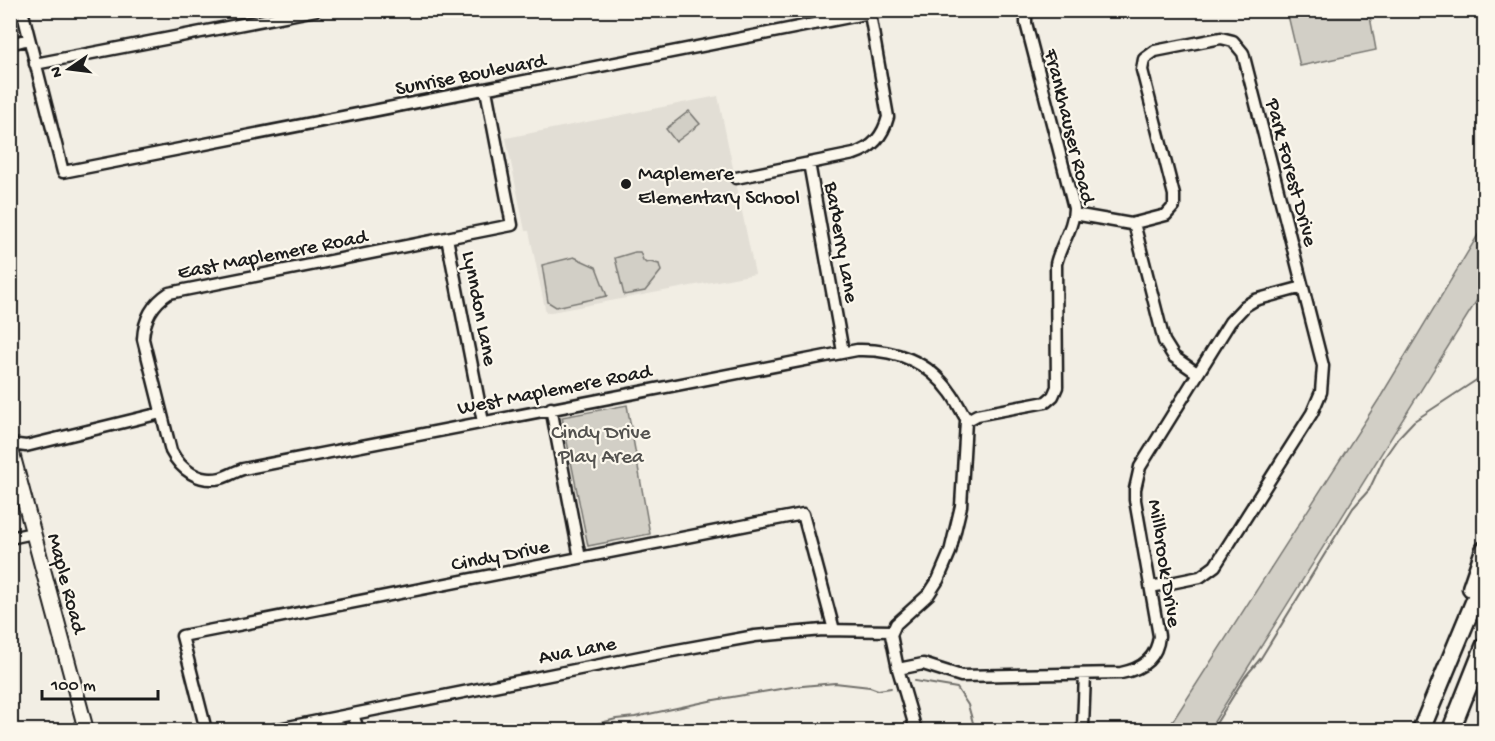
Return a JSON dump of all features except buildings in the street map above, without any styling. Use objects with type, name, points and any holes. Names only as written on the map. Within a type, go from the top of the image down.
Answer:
[{"type":"highway","points":[[1437,692],[1485,550]]},
{"type":"highway","points":[[1421,730],[1485,578]]},
{"type":"highway","points":[[1452,730],[1485,647]]},
{"type":"main road","name":"Maple Road","points":[[10,445],[86,730]]},
{"type":"street","points":[[22,10],[35,64],[316,10]]},
{"type":"street","name":"Sunrise Boulevard","points":[[35,64],[63,172],[885,10]]},
{"type":"street","name":"Frankhauser Road","points":[[967,420],[1044,403],[1055,393],[1057,384],[1056,264],[1074,214],[1026,23],[1026,10]]},
{"type":"street","name":"Barberry Lane","points":[[843,352],[809,163],[859,153],[873,144],[885,130],[888,117],[870,14]]},
{"type":"street","name":"Park Forest Drive","points":[[1074,214],[1134,223],[1166,215],[1174,206],[1175,200],[1142,70],[1144,59],[1155,51],[1221,38],[1228,39],[1239,47],[1243,52],[1323,366],[1321,392],[1312,413],[1215,566],[1200,577],[1151,587]]},
{"type":"street","points":[[10,44],[29,39]]},
{"type":"street","name":"East Maplemere Road","points":[[161,413],[143,339],[143,330],[149,312],[169,293],[512,225],[486,90]]},
{"type":"street","points":[[736,178],[809,163]]},
{"type":"street","points":[[1134,223],[1164,341],[1174,357],[1197,374]]},
{"type":"street","name":"Lynndon Lane","points":[[447,238],[483,422]]},
{"type":"street","name":"Millbrook Drive","points":[[898,669],[923,664],[961,676],[1085,674],[1130,671],[1139,668],[1150,659],[1160,636],[1135,500],[1140,467],[1230,322],[1245,306],[1264,296],[1303,287]]},
{"type":"street","name":"West Maplemere Road","points":[[161,413],[171,451],[181,466],[194,475],[213,479],[243,469],[551,408],[843,352],[871,349],[892,352],[924,366],[943,383],[967,420]]},
{"type":"street","points":[[551,408],[580,558]]},
{"type":"street","points":[[10,445],[26,446],[161,413]]},
{"type":"street","points":[[916,730],[898,669],[892,631],[896,624],[929,594],[950,552],[961,506],[967,420]]},
{"type":"street","name":"Cindy Drive","points":[[206,730],[182,636],[803,514],[834,630]]},
{"type":"street","points":[[10,538],[33,532]]},
{"type":"street","name":"Ava Lane","points":[[273,730],[719,642],[777,633],[834,630],[892,631]]},
{"type":"street","points":[[1080,730],[1083,727],[1085,674]]},
{"type":"street","points":[[354,714],[358,730]]},
{"type":"shaded area","name":"Maplemere Elementary School","points":[[718,96],[755,274],[546,313],[529,231],[525,231],[506,138]]},
{"type":"green space","points":[[1287,11],[1369,11],[1376,50],[1300,66]]},
{"type":"green space","points":[[689,111],[700,124],[676,142],[666,129]]},
{"type":"green space","points":[[1484,225],[1484,289],[1209,730],[1167,730],[1381,396]]},
{"type":"green space","points":[[640,252],[646,263],[659,264],[661,271],[645,291],[624,295],[615,258]]},
{"type":"green space","points":[[574,257],[596,267],[607,296],[556,307],[548,302],[542,265]]},
{"type":"green space","name":"Cindy Drive Play Area","points":[[627,405],[650,534],[588,546],[562,417]]},
{"type":"waterway","points":[[1212,730],[1245,677],[1261,658],[1353,508],[1369,490],[1384,458],[1398,438],[1414,421],[1481,377],[1484,364]]},
{"type":"waterway","points":[[915,681],[957,688],[968,705],[975,730]]},
{"type":"waterway","points":[[560,730],[578,729],[616,719],[792,687],[835,683],[878,690],[891,688]]},
{"type":"place","name":"Maplemere Elementary School","points":[[626,184]]}]
